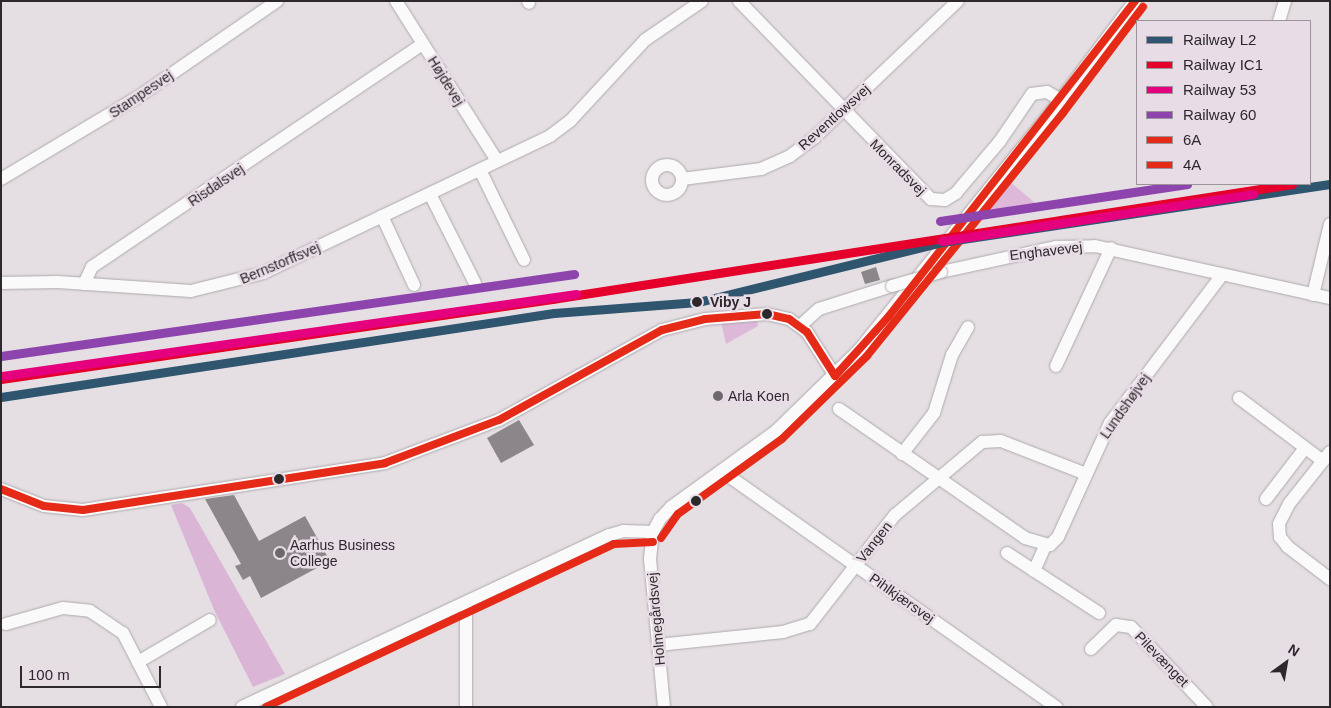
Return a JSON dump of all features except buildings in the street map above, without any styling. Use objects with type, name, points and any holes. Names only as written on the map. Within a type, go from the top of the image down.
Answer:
[{"type":"street","name":"Stampesvej","points":[[1,178],[138,97],[277,1]]},
{"type":"street","name":"Højdevej","points":[[396,1],[497,161]]},
{"type":"street","name":"Bernstorffsvej","points":[[84,284],[191,291],[240,281],[382,216],[550,136],[571,120],[628,56],[702,1]]},
{"type":"street","name":"Monradsvej","points":[[738,1],[922,194],[938,201],[956,193],[1000,141],[1029,97],[1042,92],[1061,100]]},
{"type":"street","name":"Reventlowsvej","points":[[682,179],[761,170],[803,147],[958,1]]},
{"type":"street","points":[[244,706],[466,604],[610,535],[630,530],[653,532],[671,507],[723,472],[776,431],[835,376],[889,316],[1061,100],[1134,1]]},
{"type":"street","points":[[1279,20],[1285,1]]},
{"type":"street","name":"Risdalsvej","points":[[84,284],[92,267],[423,44]]},
{"type":"street","points":[[480,170],[524,260]]},
{"type":"street","points":[[430,194],[475,283]]},
{"type":"street","points":[[382,216],[414,285]]},
{"type":"street","points":[[1313,295],[1330,224]]},
{"type":"street","name":"Enghavevej","points":[[800,326],[819,309],[892,286],[941,272],[1056,247],[1111,248],[1222,275],[1330,298]]},
{"type":"street","points":[[1056,366],[1111,248]]},
{"type":"street","name":"Lundshøjvej","points":[[1034,571],[1045,546],[1058,536],[1086,474],[1124,404],[1222,275]]},
{"type":"street","points":[[1,283],[84,284]]},
{"type":"street","points":[[1,488],[44,506],[70,510],[360,468],[426,450],[499,420],[675,325],[767,314],[784,317],[800,326],[835,376]]},
{"type":"street","points":[[902,454],[934,413],[952,356],[968,327]]},
{"type":"street","points":[[1239,398],[1305,448],[1326,456],[1279,524],[1280,537],[1288,547],[1330,579]]},
{"type":"street","points":[[838,409],[935,478],[1025,538],[1045,546]]},
{"type":"street","name":"Vangen","points":[[658,645],[799,630],[822,614],[855,566],[895,515],[972,446],[992,440],[1086,474]]},
{"type":"street","points":[[1266,499],[1305,448]]},
{"type":"street","name":"Pihlkjærsvej","points":[[723,472],[1056,707]]},
{"type":"street","name":"Holmegårdsvej","points":[[653,532],[650,560],[664,707]]},
{"type":"street","points":[[1007,553],[1099,613]]},
{"type":"street","points":[[466,604],[466,707]]},
{"type":"street","points":[[6,624],[63,608],[90,611],[123,633],[161,707]]},
{"type":"street","points":[[138,662],[210,620]]},
{"type":"street","name":"Pilevænget","points":[[1091,649],[1116,625],[1130,626],[1207,707]]},
{"type":"shaded area","points":[[1008,180],[1041,208],[984,217],[985,207]]},
{"type":"shaded area","points":[[757,319],[758,326],[726,344],[721,322]]},
{"type":"shaded area","points":[[182,503],[190,508],[285,674],[253,687],[215,612],[171,505]]},
{"type":"rail line","name":"L2","points":[[1,397],[554,313],[698,302],[942,242],[1330,184]]},
{"type":"rail line","name":"60","points":[[940,221],[1180,185]]},
{"type":"rail line","name":"IC1","points":[[1,379],[552,299],[1286,185]]},
{"type":"rail line","name":"53","points":[[942,241],[1253,194]]},
{"type":"rail line","name":"60","points":[[1,356],[574,274]]},
{"type":"rail line","name":"53","points":[[2,376],[576,294]]},
{"type":"transit line","name":"6A","points":[[835,376],[889,316],[1135,1]]},
{"type":"transit line","name":"4A","points":[[661,538],[678,514],[782,439],[867,356],[1063,113],[1143,7]]},
{"type":"transit line","name":"6A","points":[[1,489],[44,506],[83,510],[385,463],[499,420],[662,330],[705,319],[767,314],[789,319],[807,332],[835,376]]},
{"type":"transit line","name":"4A","points":[[266,707],[614,544],[653,542]]},
{"type":"place","name":"Viby J","points":[[697,302]]},
{"type":"place","name":"Arla Koen","points":[[718,396]]},
{"type":"place","name":"Aarhus Business College","points":[[280,553]]}]
